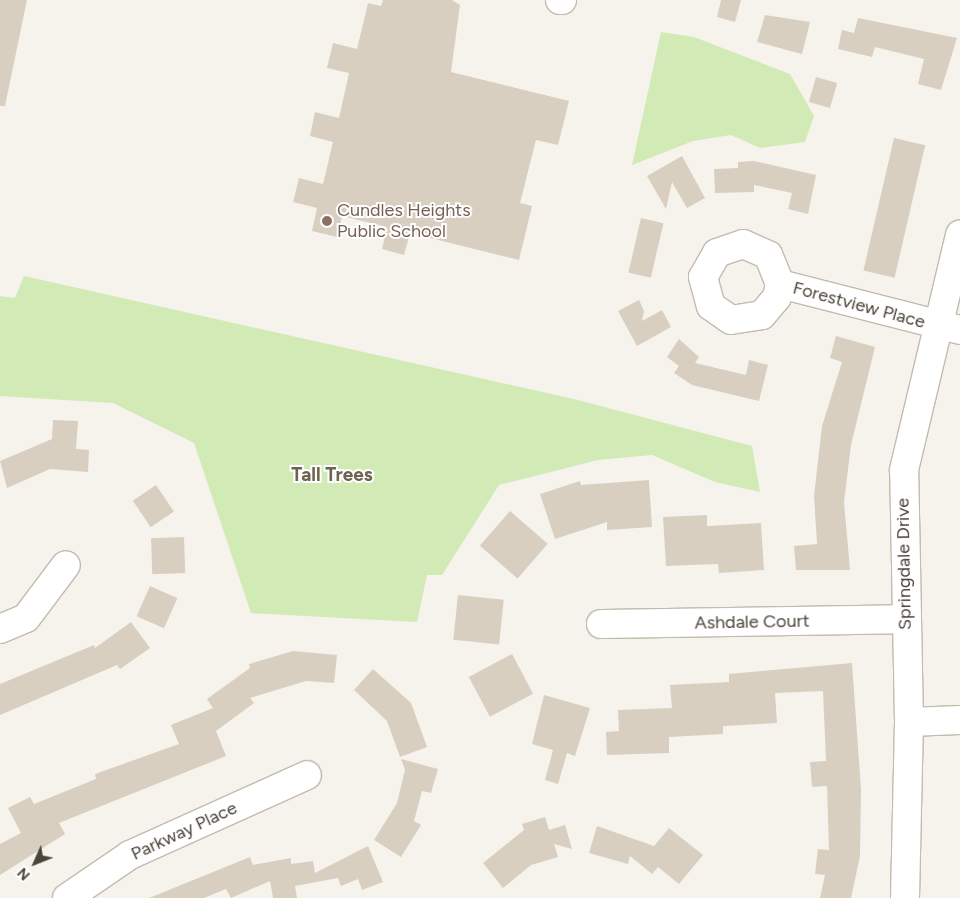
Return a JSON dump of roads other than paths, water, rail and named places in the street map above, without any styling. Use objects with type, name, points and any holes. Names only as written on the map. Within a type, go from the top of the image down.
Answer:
[{"type":"street","name":"Springdale Drive","points":[[905,898],[909,722],[904,619],[904,470],[949,327],[960,235]]},
{"type":"street","name":"Forestview Place","points":[[780,284],[949,327]]},
{"type":"street","points":[[0,629],[26,618],[66,565]]},
{"type":"street","name":"Ashdale Court","points":[[601,624],[904,619]]},
{"type":"street","points":[[909,722],[960,720]]},
{"type":"street","name":"Parkway Place","points":[[67,898],[130,854],[307,775]]},
{"type":"place","name":"Cundles Heights Public School","points":[[327,221]]},
{"type":"district","name":"Tall Trees","points":[[332,475]]}]
